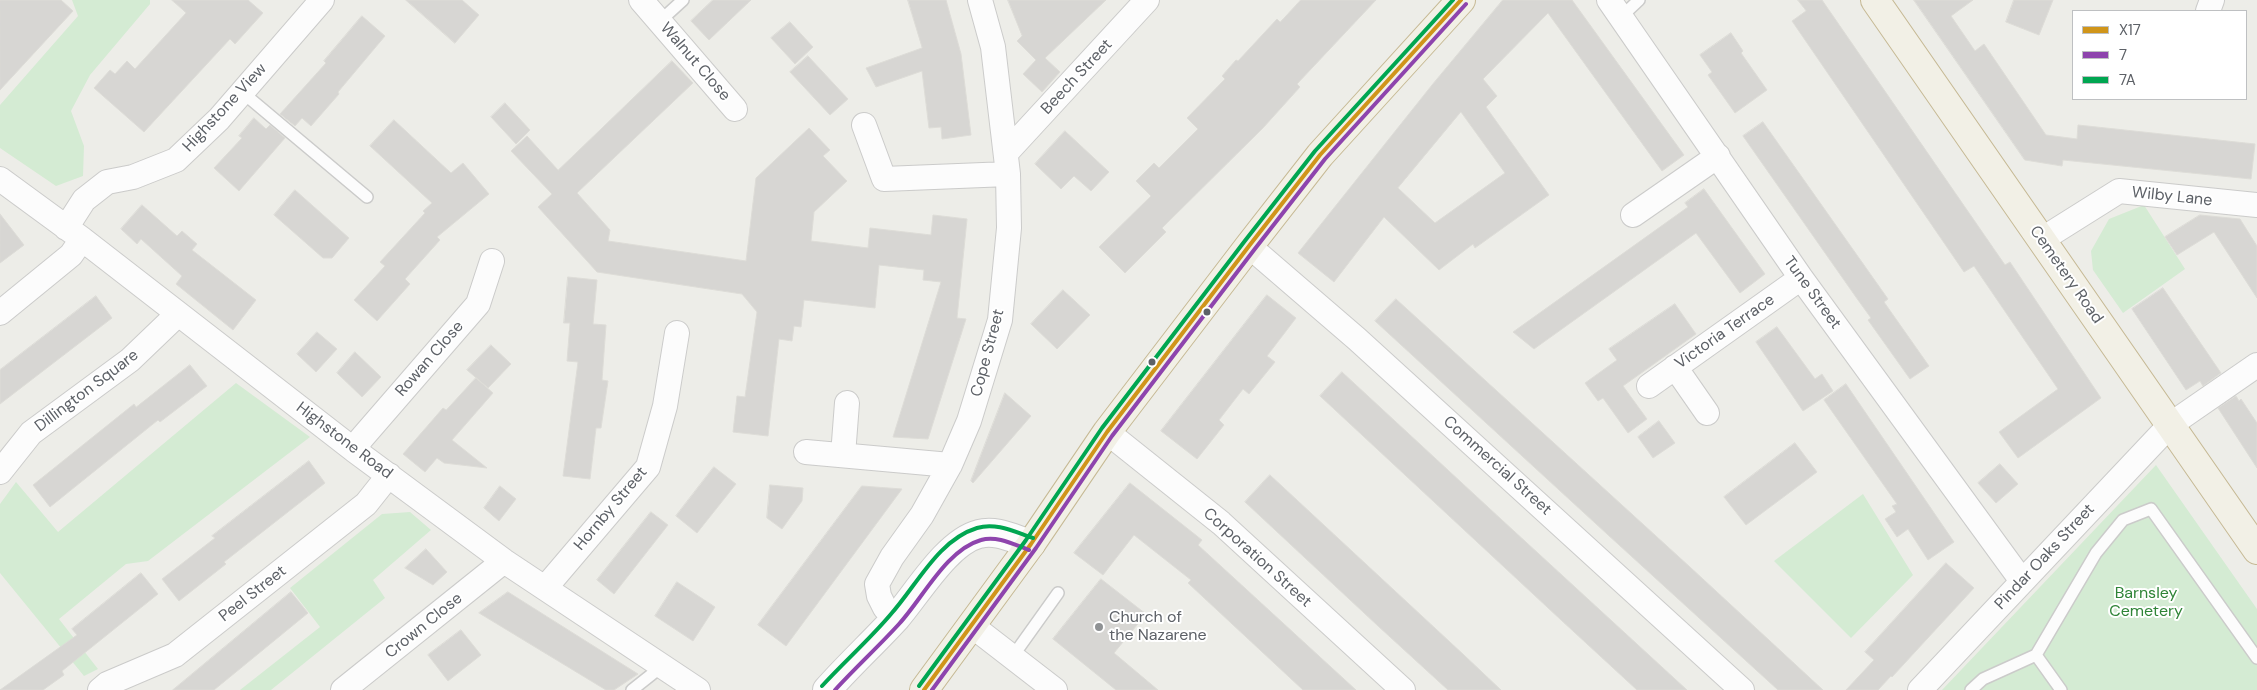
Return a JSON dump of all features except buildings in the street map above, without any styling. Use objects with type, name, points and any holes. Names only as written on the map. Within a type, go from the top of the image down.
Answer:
[{"type":"highway","points":[[924,690],[1030,544],[1107,432],[1248,246],[1320,155],[1461,0]]},
{"type":"highway","name":"Cemetery Road","points":[[1875,0],[2257,550]]},
{"type":"street","name":"Highstone View","points":[[0,313],[71,255],[74,233],[84,200],[107,182],[132,177],[176,160],[219,119],[322,0]]},
{"type":"street","name":"Cope Street","points":[[896,617],[885,608],[878,596],[877,584],[892,558],[922,515],[950,465],[969,421],[1000,320],[1010,228],[1007,164],[993,47],[980,0]]},
{"type":"street","name":"Beech Street","points":[[1007,164],[1148,0]]},
{"type":"street","name":"Tune Street","points":[[1615,8],[1801,278],[2022,581]]},
{"type":"street","name":"Walnut Close","points":[[652,12],[735,109]]},
{"type":"street","points":[[864,125],[884,179],[1007,164]]},
{"type":"street","points":[[1633,215],[1718,156]]},
{"type":"street","name":"Highstone Road","points":[[0,179],[74,233],[354,450],[504,561],[698,690]]},
{"type":"street","name":"Wilby Lane","points":[[2041,240],[2119,191],[2257,205]]},
{"type":"street","name":"Commercial Street","points":[[1248,246],[1365,346],[1742,690]]},
{"type":"street","name":"Rowan Close","points":[[354,450],[361,439],[478,304],[492,261]]},
{"type":"street","name":"Victoria Terrace","points":[[1648,386],[1801,278]]},
{"type":"street","name":"Dillington Square","points":[[0,472],[31,433],[130,360],[178,314]]},
{"type":"street","name":"Hornby Street","points":[[545,588],[648,467],[665,406],[677,333]]},
{"type":"street","name":"Pindar Oaks Street","points":[[1920,690],[2170,425],[2257,365]]},
{"type":"street","points":[[1675,367],[1706,413]]},
{"type":"street","points":[[843,455],[847,403]]},
{"type":"street","name":"Corporation Street","points":[[1107,432],[1220,523],[1403,690]]},
{"type":"street","points":[[806,452],[950,465]]},
{"type":"street","name":"Peel Street","points":[[100,690],[107,684],[175,655],[366,504],[390,475]]},
{"type":"street","points":[[827,690],[896,617],[956,546],[978,534],[989,532],[1030,544]]},
{"type":"street","name":"Crown Close","points":[[343,690],[504,561]]},
{"type":"street","points":[[971,625],[1055,690]]},
{"type":"lane","points":[[652,12],[683,0]]},
{"type":"lane","points":[[1615,8],[1639,0]]},
{"type":"lane","points":[[242,92],[367,197]]},
{"type":"lane","points":[[1972,690],[1983,680],[2036,655],[2096,553],[2123,520],[2151,509],[2257,658]]},
{"type":"lane","points":[[1013,656],[1058,593]]},
{"type":"lane","points":[[2036,655],[2061,690]]},
{"type":"lane","points":[[632,690],[662,667]]},
{"type":"green space","points":[[72,0],[150,0],[150,4],[90,75],[71,111],[84,146],[83,176],[56,186],[0,148],[0,105],[78,16]]},
{"type":"green space","points":[[2144,205],[2185,269],[2123,313],[2093,270],[2091,251],[2109,219]]},
{"type":"green space","points":[[236,383],[310,437],[148,561],[126,564],[59,619],[98,669],[84,676],[0,573],[0,504],[16,482],[58,532]]},
{"type":"green space","name":"Barnsley Cemetery","points":[[2156,465],[2257,609],[2257,690],[1942,690]]},
{"type":"green space","points":[[1863,494],[1913,575],[1851,638],[1774,561]]},
{"type":"green space","points":[[410,512],[431,530],[373,580],[385,598],[271,690],[240,690],[320,627],[290,588],[382,514]]},
{"type":"transit line","name":"7A","points":[[919,686],[1026,540],[1102,428],[1244,242],[1315,151],[1453,0]]},
{"type":"transit line","name":"X17","points":[[924,690],[1031,544],[1107,432],[1249,246],[1320,155],[1461,0]]},
{"type":"transit line","name":"7","points":[[932,690],[1036,548],[1112,436],[1254,250],[1325,159],[1466,4]]},
{"type":"transit line","name":"7A","points":[[822,686],[883,623],[929,565],[951,542],[963,534],[984,526],[998,527],[1033,538]]},
{"type":"transit line","name":"7","points":[[835,690],[899,624],[946,564],[968,545],[981,540],[993,539],[1006,541],[1029,550]]},
{"type":"place","name":"Church of the Nazarene","points":[[1099,627]]}]
